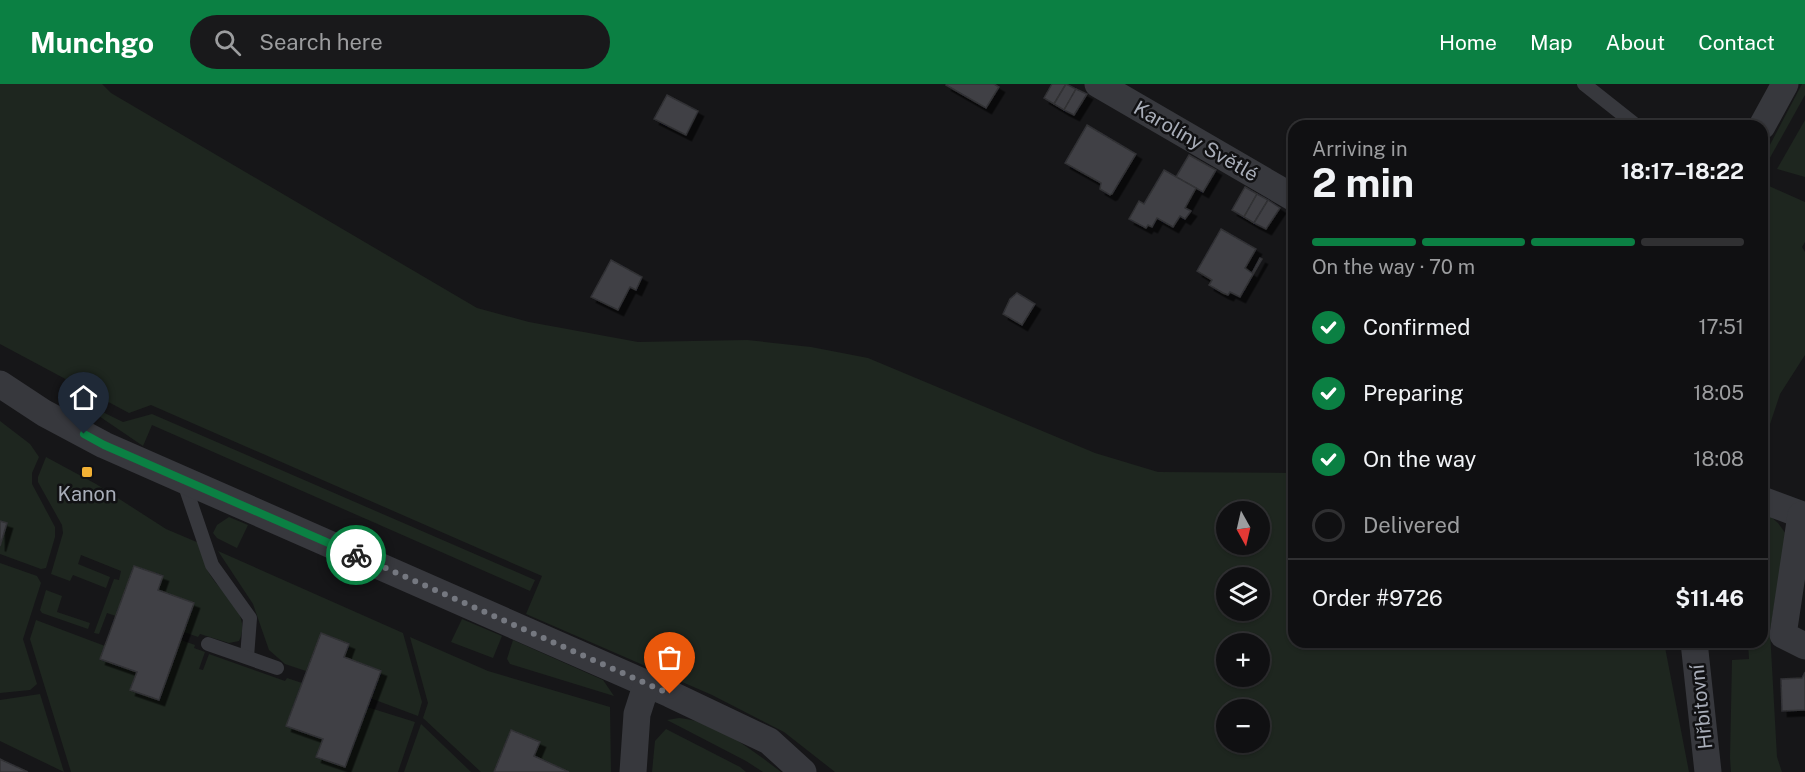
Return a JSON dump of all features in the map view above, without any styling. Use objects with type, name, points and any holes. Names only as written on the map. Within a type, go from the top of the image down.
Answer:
[{"type":"street","name":"Karolíny Světlé","points":[[1098,84],[1288,195]]},
{"type":"street","points":[[1765,120],[1785,84]]},
{"type":"street","points":[[0,384],[44,413],[104,445],[647,683],[769,741],[803,772]]},
{"type":"street","points":[[1768,502],[1803,515],[1783,635],[1805,646]]},
{"type":"street","name":"Hřbitovní","points":[[1695,648],[1708,772]]},
{"type":"street","points":[[633,772],[637,714],[647,683]]},
{"type":"lane","points":[[1584,84],[1629,120]]},
{"type":"lane","points":[[182,478],[212,565],[250,618],[247,657]]},
{"type":"lane","points":[[208,644],[277,668]]},
{"type":"shaded area","points":[[0,84],[102,84],[111,93],[477,308],[529,322],[638,342],[747,340],[811,347],[868,358],[1095,453],[1158,472],[1288,473],[1288,648],[1665,648],[1689,772],[835,772],[784,732],[712,695],[526,614],[542,576],[151,405],[129,413],[0,344]]},
{"type":"shaded area","points":[[1802,84],[1805,84],[1805,95],[1768,161],[1768,149]]},
{"type":"shaded area","points":[[1805,120],[1805,177],[1777,169]]},
{"type":"shaded area","points":[[1769,186],[1805,202],[1805,242],[1802,247],[1805,252],[1805,355],[1780,394],[1768,430]]},
{"type":"shaded area","points":[[68,395],[123,422],[152,414],[535,580],[530,591],[152,425],[143,446]]},
{"type":"shaded area","points":[[0,421],[30,444],[39,457],[32,473],[32,484],[55,527],[55,537],[46,568],[41,569],[0,554],[0,546],[7,524],[0,521]]},
{"type":"shaded area","points":[[46,457],[96,484],[166,529],[199,543],[208,571],[233,603],[242,621],[239,641],[229,643],[200,634],[198,637],[184,632],[194,603],[158,590],[134,566],[116,616],[107,613],[99,634],[94,633],[114,579],[119,580],[121,571],[81,555],[78,564],[110,577],[106,588],[73,575],[70,581],[51,574],[63,533],[62,525],[38,482]]},
{"type":"shaded area","points":[[1768,514],[1786,534],[1770,631],[1777,757],[1782,772],[1731,772],[1732,660],[1749,659],[1748,648],[1768,648]]},
{"type":"shaded area","points":[[229,517],[248,525],[237,548],[217,538],[213,533],[217,525]]},
{"type":"shaded area","points":[[218,551],[403,633],[422,702],[418,716],[370,698],[344,657],[349,644],[321,633],[306,671],[285,664],[269,650],[253,604]]},
{"type":"shaded area","points":[[0,563],[37,576],[41,583],[23,639],[37,684],[30,690],[0,693]]},
{"type":"shaded area","points":[[46,590],[62,596],[57,612],[90,623],[88,629],[42,613],[40,610]]},
{"type":"shaded area","points":[[462,619],[502,636],[493,658],[451,642]]},
{"type":"shaded area","points":[[36,620],[105,646],[137,672],[130,690],[158,700],[181,640],[205,652],[199,669],[203,670],[209,654],[285,681],[287,678],[302,683],[286,726],[323,739],[316,757],[344,767],[367,707],[415,722],[398,772],[71,772],[30,639]]},
{"type":"shaded area","points":[[410,637],[488,671],[610,707],[611,772],[569,772],[534,756],[511,731],[494,772],[481,772],[423,718],[428,703]]},
{"type":"shaded area","points":[[513,640],[603,680],[614,696],[510,664],[507,659]]},
{"type":"shaded area","points":[[40,694],[64,772],[0,741],[0,700]]},
{"type":"shaded area","points":[[679,718],[693,720],[720,731],[746,746],[781,772],[763,772],[667,720]]},
{"type":"shaded area","points":[[421,724],[471,772],[404,772]]},
{"type":"shaded area","points":[[666,729],[746,772],[652,772],[655,741]]},
{"type":"building","points":[[947,84],[994,84],[999,87],[986,108]]},
{"type":"building","points":[[1052,84],[1066,84],[1054,104],[1044,98]]},
{"type":"building","points":[[1066,84],[1076,89],[1064,110],[1054,104]]},
{"type":"building","points":[[1076,89],[1087,94],[1074,115],[1064,110]]},
{"type":"building","points":[[667,95],[698,111],[686,135],[654,119]]},
{"type":"building","points":[[1087,125],[1136,154],[1110,195],[1100,189],[1101,183],[1065,163]]},
{"type":"building","points":[[1189,155],[1216,170],[1203,192],[1176,177]]},
{"type":"building","points":[[1164,170],[1196,188],[1185,208],[1191,211],[1185,219],[1180,216],[1173,227],[1157,218],[1152,227],[1148,225],[1146,228],[1129,219],[1139,201],[1144,204]]},
{"type":"building","points":[[1245,187],[1257,194],[1244,217],[1232,210]]},
{"type":"building","points":[[1257,194],[1268,200],[1254,223],[1244,217]]},
{"type":"building","points":[[1268,200],[1280,208],[1266,229],[1254,223]]},
{"type":"building","points":[[1221,229],[1256,249],[1245,268],[1252,273],[1260,258],[1262,259],[1240,297],[1230,292],[1228,295],[1209,285],[1212,280],[1197,271]]},
{"type":"building","points":[[611,260],[642,277],[636,290],[630,287],[618,310],[591,297]]},
{"type":"building","points":[[1017,293],[1035,304],[1022,325],[1003,314],[1010,299]]},
{"type":"building","points":[[0,521],[7,523],[0,546]]},
{"type":"building","points":[[134,566],[163,576],[158,590],[194,603],[159,700],[130,690],[137,672],[100,659]]},
{"type":"building","points":[[321,633],[349,644],[344,657],[381,671],[345,767],[316,757],[323,739],[286,726]]},
{"type":"building","points":[[1805,672],[1805,710],[1782,711],[1781,679],[1802,678]]},
{"type":"building","points":[[511,730],[540,742],[534,756],[569,772],[494,772]]},
{"type":"building","points":[[0,759],[4,761],[28,772],[0,772]]},
{"type":"way so far","points":[[356,555],[670,694]]},
{"type":"place","name":"Kanon","points":[[87,472]]},
{"type":"route","points":[[84,434],[104,445],[356,555]]}]
